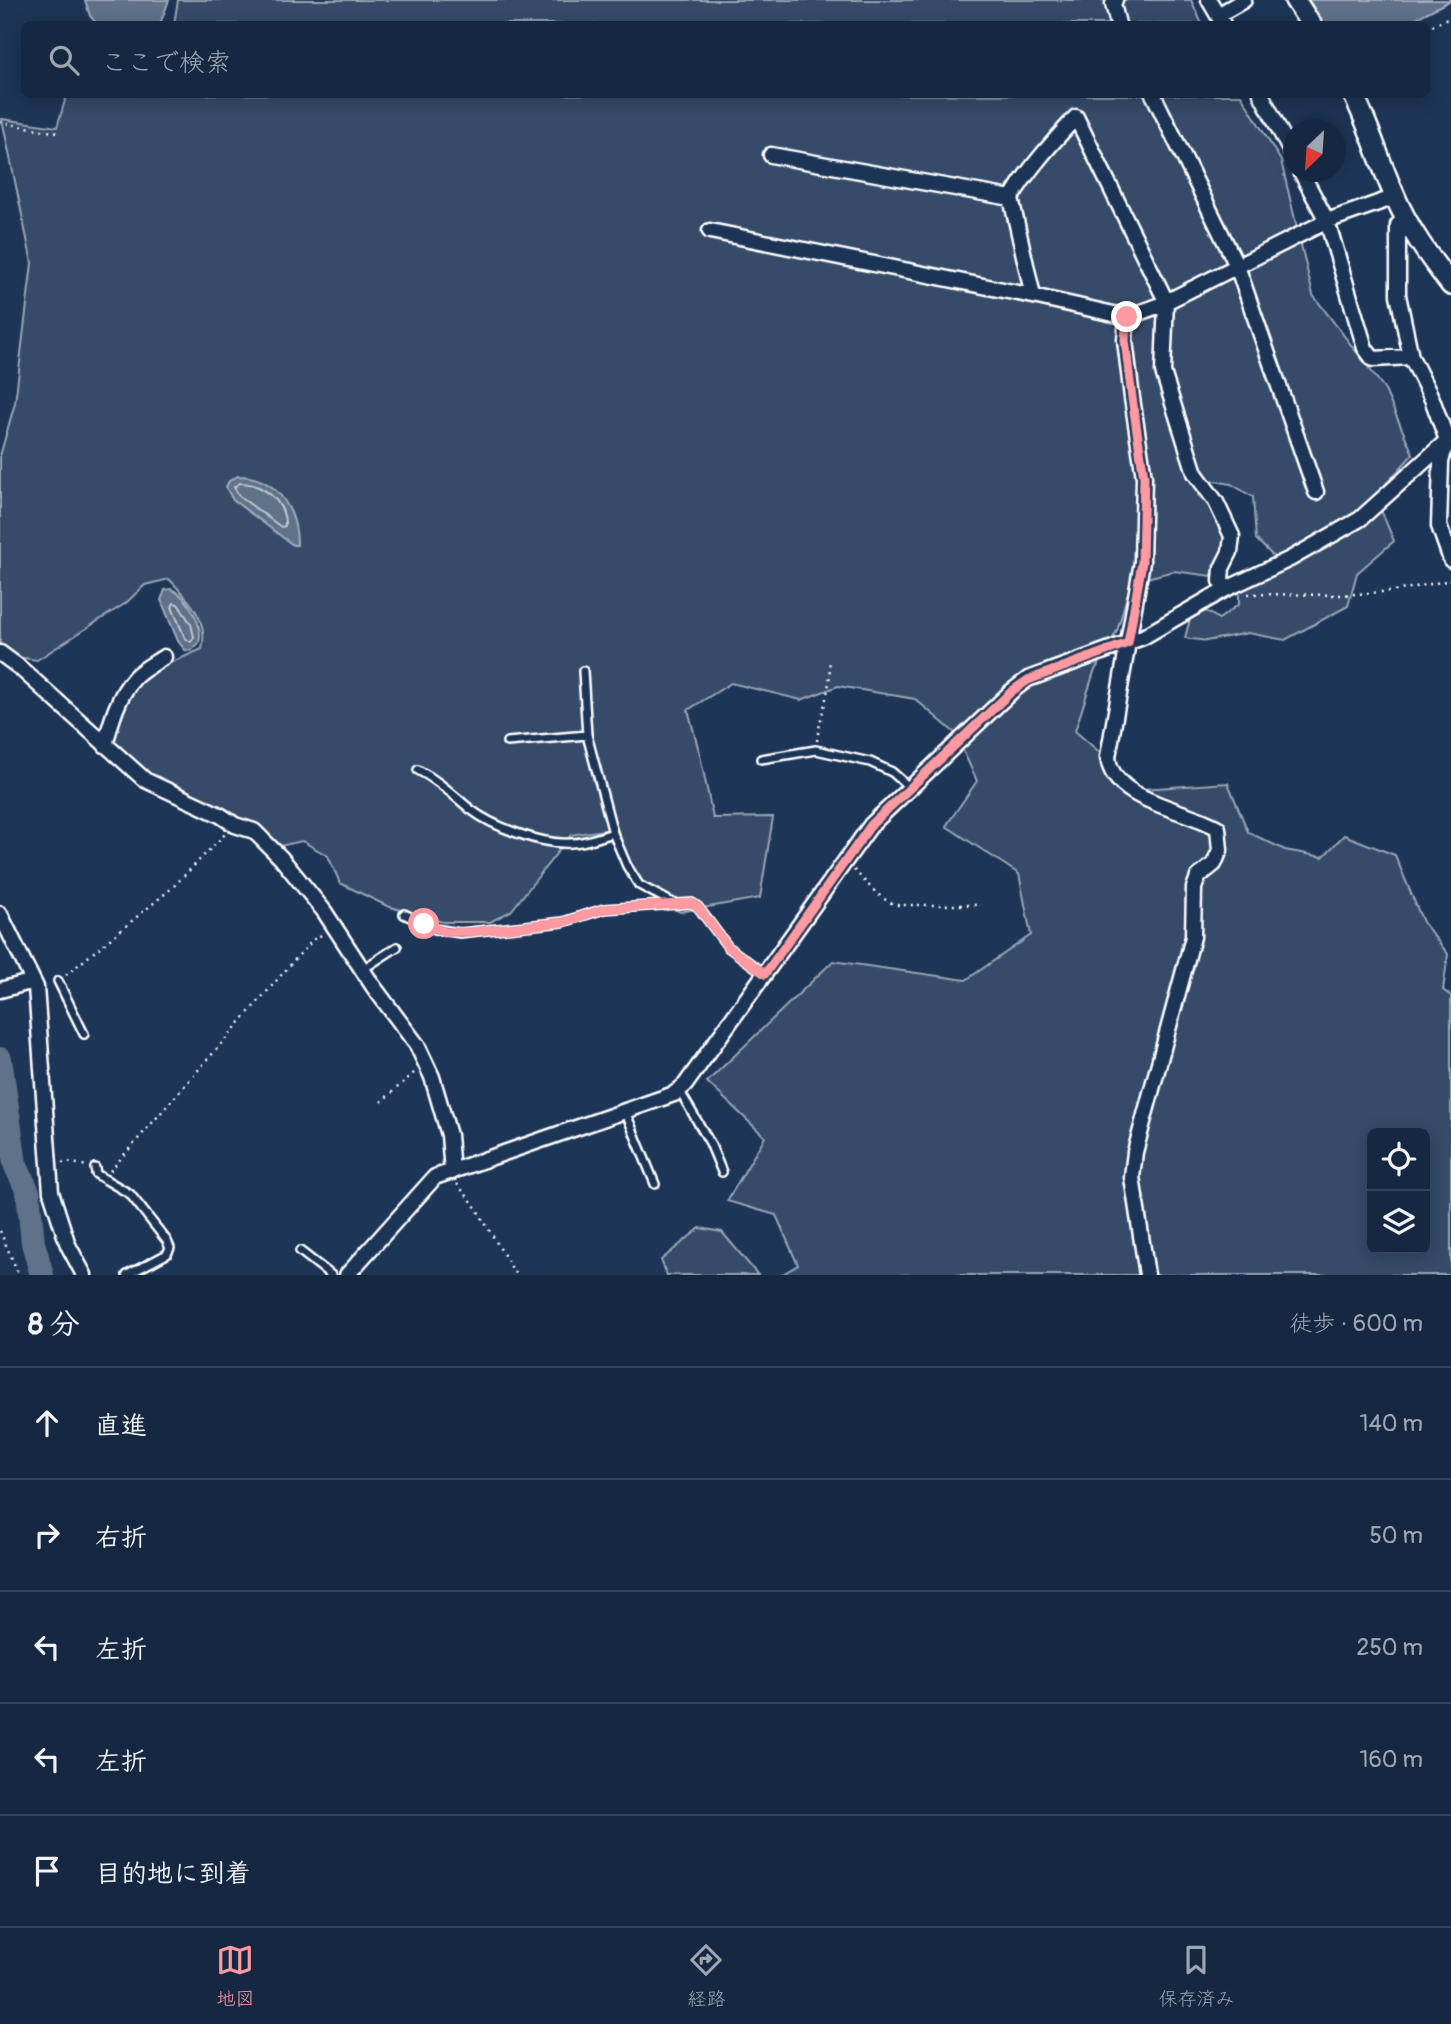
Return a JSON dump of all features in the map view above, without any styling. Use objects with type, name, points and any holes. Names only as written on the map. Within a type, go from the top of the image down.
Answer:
[{"type":"street","points":[[1115,0],[1113,4],[1117,21]]},
{"type":"street","points":[[1209,0],[1220,20],[1244,0]]},
{"type":"street","points":[[1295,0],[1309,21]]},
{"type":"street","points":[[1155,98],[1237,266],[1316,492]]},
{"type":"street","points":[[1263,98],[1283,138]]},
{"type":"street","points":[[1355,98],[1374,139],[1395,197],[1424,250],[1451,285]]},
{"type":"street","points":[[1033,296],[1011,198],[1049,146],[1076,117],[1166,301],[1163,372],[1195,473],[1216,502],[1232,536],[1230,552],[1222,568],[1221,581],[1224,590]]},
{"type":"street","points":[[771,155],[1011,198]]},
{"type":"street","points":[[1306,182],[1327,222],[1365,348],[1373,359],[1411,357]]},
{"type":"street","points":[[710,231],[1127,317],[1166,301],[1327,222],[1395,197]]},
{"type":"street","points":[[1406,218],[1398,225],[1398,295],[1411,357],[1433,398],[1449,438],[1441,462],[1439,526],[1451,560]]},
{"type":"street","points":[[1127,317],[1125,340],[1144,477],[1142,562],[1108,757],[1109,765],[1122,785],[1141,796],[1219,828],[1220,850],[1214,864],[1198,877],[1194,888],[1193,937],[1135,1152],[1132,1177],[1147,1275]]},
{"type":"street","points":[[347,1275],[435,1177],[625,1111],[679,1090],[685,1085],[871,825],[1012,691],[1028,680],[1128,643],[1189,612],[1224,590],[1290,559],[1360,519],[1449,438]]},
{"type":"street","points":[[0,653],[145,780],[220,815],[234,825],[254,831],[281,858],[335,928],[417,1045],[432,1077],[449,1135],[452,1172]]},
{"type":"street","points":[[105,745],[112,720],[136,676],[164,657]]},
{"type":"street","points":[[0,914],[36,987],[51,1192],[68,1245],[84,1275]]},
{"type":"street","points":[[0,990],[30,982]]},
{"type":"lane","points":[[583,671],[587,735],[613,833],[627,866],[639,885],[675,904]]},
{"type":"lane","points":[[507,742],[587,735]]},
{"type":"lane","points":[[761,759],[816,750],[870,762],[892,772],[910,788]]},
{"type":"lane","points":[[418,770],[434,778],[472,811],[518,833],[552,842],[574,843],[613,833]]},
{"type":"lane","points":[[404,914],[435,929],[460,933],[564,922],[604,909],[692,903],[698,907],[728,947],[765,974]]},
{"type":"lane","points":[[363,969],[397,947]]},
{"type":"lane","points":[[58,981],[84,1034]]},
{"type":"lane","points":[[679,1090],[710,1143],[722,1172]]},
{"type":"lane","points":[[625,1111],[654,1184]]},
{"type":"lane","points":[[95,1168],[96,1174],[130,1194],[170,1248],[167,1254],[127,1275]]},
{"type":"lane","points":[[300,1251],[331,1275]]},
{"type":"path","points":[[1430,27],[1451,16]]},
{"type":"path","points":[[0,122],[58,134]]},
{"type":"path","points":[[1224,590],[1235,594],[1343,595],[1395,591],[1451,580]]},
{"type":"path","points":[[816,750],[826,706],[829,659]]},
{"type":"path","points":[[58,981],[172,888],[234,825]]},
{"type":"path","points":[[845,861],[877,894],[896,905],[981,905]]},
{"type":"path","points":[[49,1166],[68,1162],[110,1171],[114,1168],[298,956],[314,939],[335,928]]},
{"type":"path","points":[[381,1102],[410,1075],[426,1065]]},
{"type":"path","points":[[452,1172],[516,1275]]},
{"type":"path","points":[[0,1231],[19,1275]]},
{"type":"shaded area","points":[[178,0],[1191,0],[1201,21],[174,21]]},
{"type":"shaded area","points":[[66,98],[1243,98],[1281,161],[1283,182],[1286,182],[1313,295],[1384,388],[1413,454],[1375,496],[1394,541],[1357,573],[1348,606],[1285,640],[1248,633],[1206,641],[1185,638],[1190,619],[1206,611],[1219,619],[1239,604],[1239,586],[1277,568],[1274,557],[1256,539],[1253,497],[1231,484],[1209,480],[1198,495],[1217,515],[1225,533],[1223,552],[1218,563],[1211,576],[1174,571],[1131,582],[1117,631],[1094,672],[1075,731],[1142,789],[1228,783],[1248,832],[1285,850],[1323,857],[1344,835],[1395,855],[1423,922],[1448,954],[1443,990],[1451,996],[1451,1275],[781,1275],[798,1265],[776,1215],[727,1201],[765,1137],[707,1082],[833,961],[966,980],[1031,935],[1019,874],[946,826],[977,781],[955,733],[915,699],[838,686],[801,700],[731,683],[688,710],[713,818],[773,817],[760,898],[680,912],[640,891],[617,828],[571,835],[511,911],[490,922],[443,922],[387,906],[340,883],[328,856],[302,841],[280,846],[208,803],[147,778],[108,744],[114,721],[138,677],[202,649],[200,619],[190,602],[169,579],[145,585],[126,603],[37,660],[18,657],[0,646],[0,456],[15,403],[32,263],[2,119],[57,127]]},
{"type":"shaded area","points":[[700,1228],[722,1232],[758,1275],[667,1275],[661,1260]]},
{"type":"water","points":[[85,0],[169,0],[161,21],[94,21]]},
{"type":"water","points":[[1302,0],[1451,0],[1411,21],[1316,21]]},
{"type":"water","points":[[238,476],[263,482],[282,497],[293,519],[297,545],[293,545],[233,500],[226,487],[229,481]]},
{"type":"water","points":[[171,589],[189,604],[197,620],[199,643],[191,651],[185,650],[178,641],[161,600],[165,590]]},
{"type":"waterway","points":[[0,1059],[15,1164],[28,1192],[33,1243],[42,1275]]},
{"type":"route","points":[[424,924],[446,932],[460,933],[564,922],[604,909],[692,903],[698,907],[728,947],[765,974],[871,825],[1012,691],[1028,680],[1128,643],[1142,562],[1144,477],[1125,340],[1127,317]]}]
